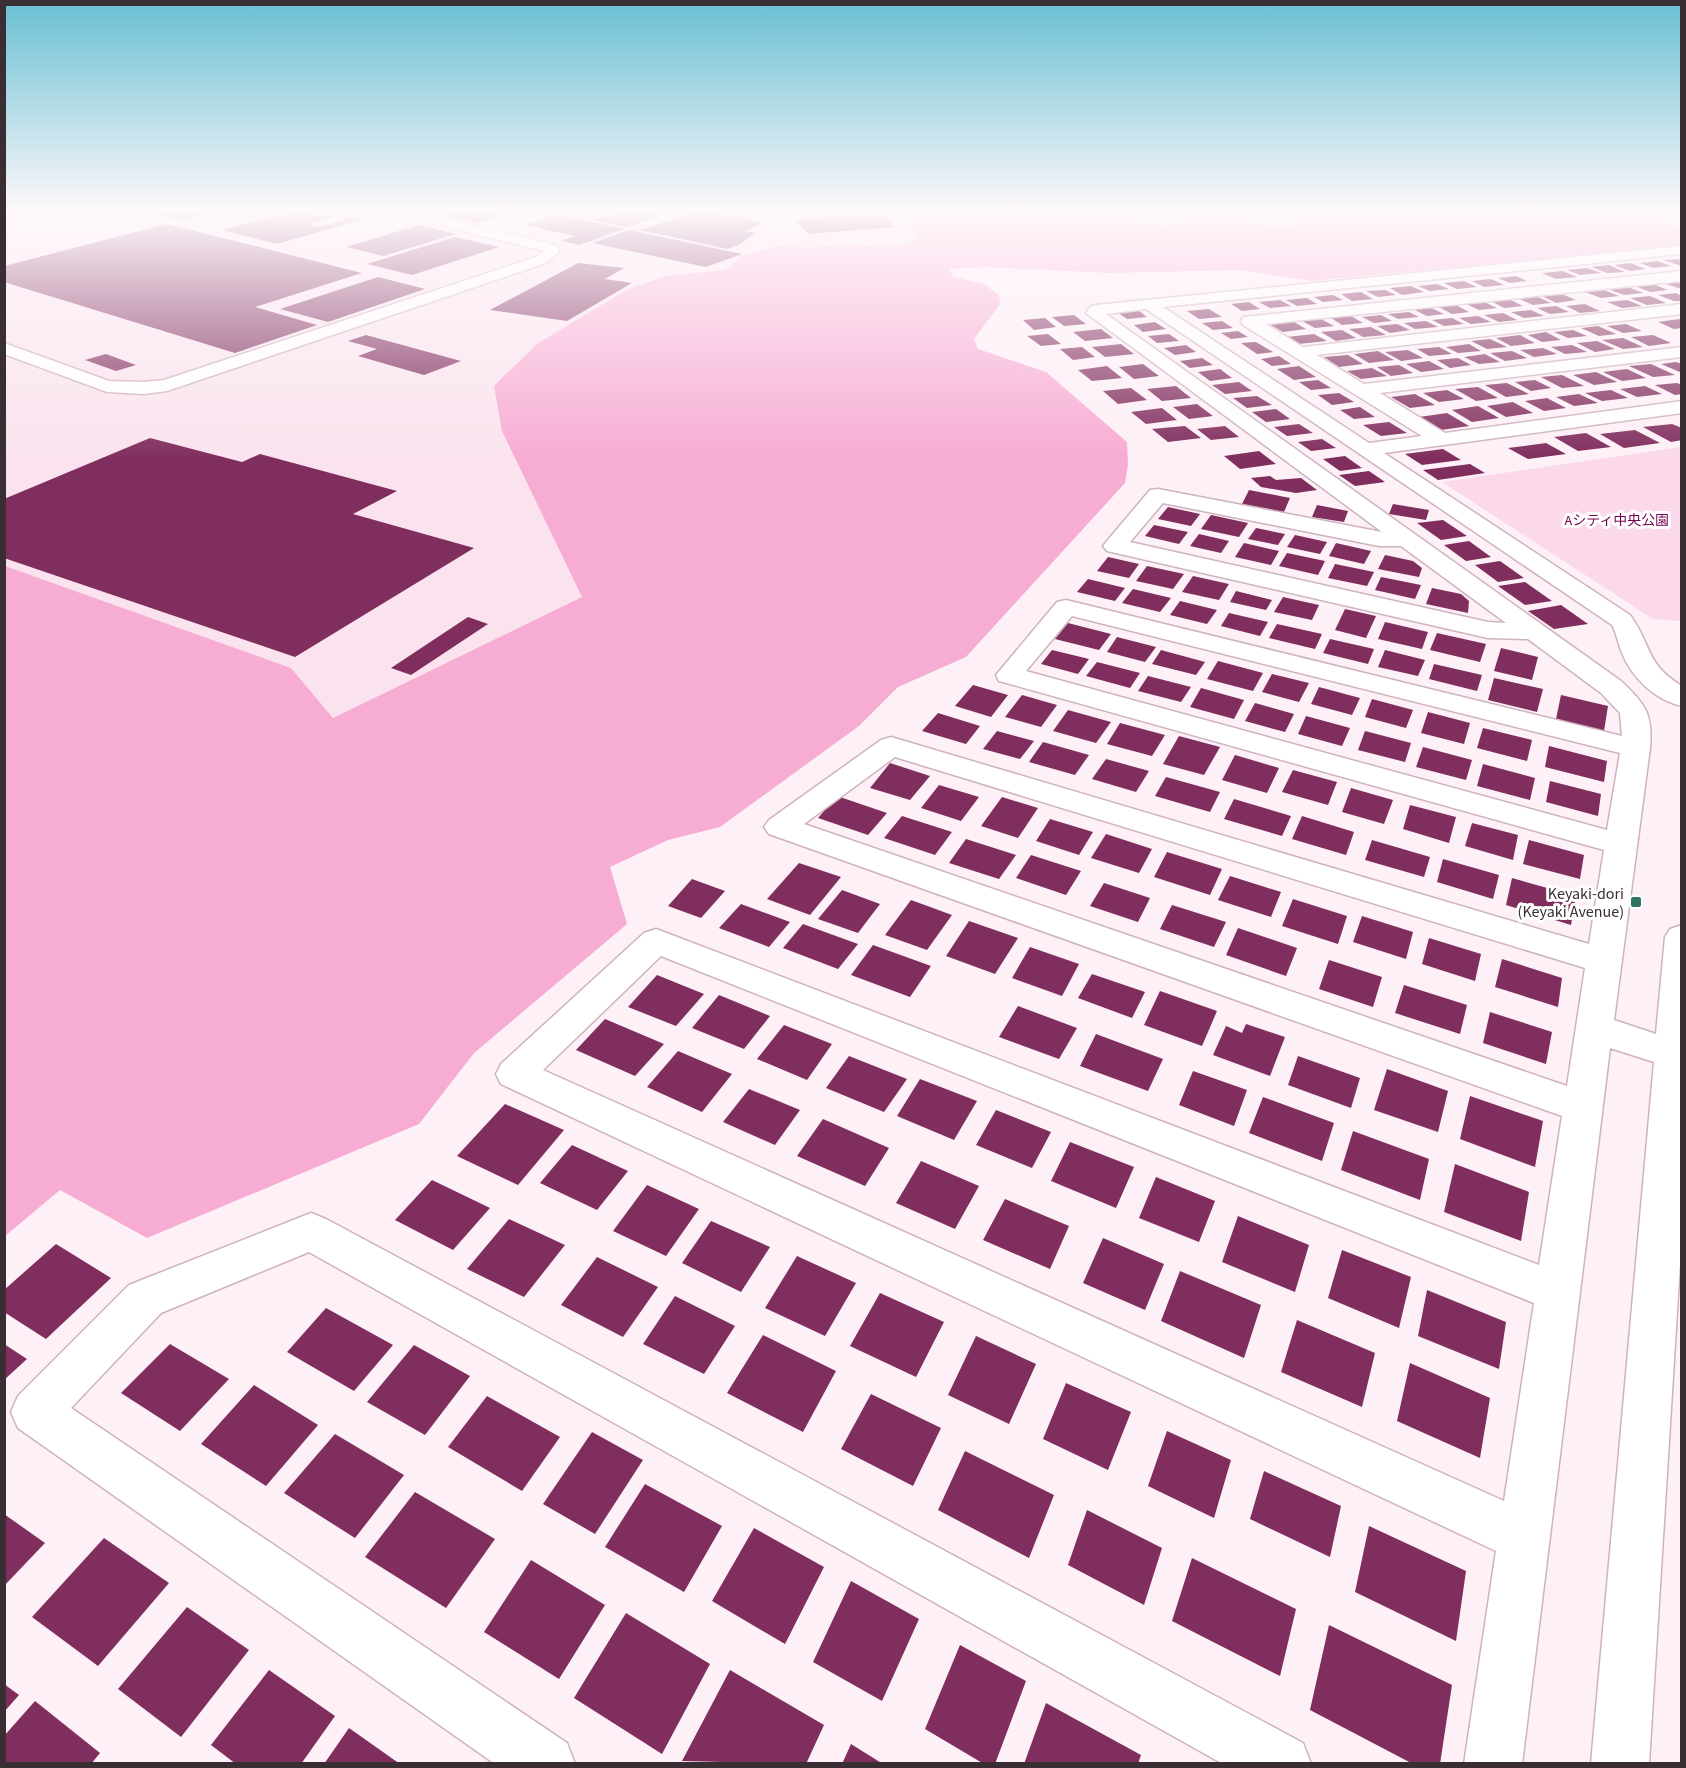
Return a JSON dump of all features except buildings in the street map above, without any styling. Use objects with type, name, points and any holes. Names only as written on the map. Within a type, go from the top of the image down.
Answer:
[{"type":"street","points":[[4,348],[107,386],[144,388],[167,384],[444,293]]},
{"type":"street","points":[[1271,293],[1096,310],[1094,313],[1381,498],[1408,538],[1611,687],[1636,711],[1638,727],[1594,1028],[1493,1764]]},
{"type":"street","points":[[1441,439],[1249,321],[1518,293]]},
{"type":"street","points":[[1153,305],[1153,308],[1622,620],[1631,633],[1634,650],[1645,670],[1657,684],[1682,698]]},
{"type":"street","points":[[1301,352],[1682,309]]},
{"type":"street","points":[[1626,316],[1654,328]]},
{"type":"street","points":[[1361,390],[1682,352]]},
{"type":"street","points":[[1368,449],[1682,407]]},
{"type":"street","points":[[1381,498],[1429,490]]},
{"type":"street","points":[[1408,538],[1379,539],[1158,495],[1115,546],[1488,630],[1537,632]]},
{"type":"street","points":[[1621,844],[1009,675],[1066,607],[1635,748]]},
{"type":"street","points":[[1583,1107],[780,826],[891,746],[1604,962]]},
{"type":"street","points":[[1620,1764],[1677,1055],[1682,937]]},
{"type":"street","points":[[1524,1537],[515,1074],[656,941],[1558,1292]]},
{"type":"street","points":[[1594,1028],[1677,1055]]},
{"type":"street","points":[[546,1764],[35,1412],[146,1299],[311,1232],[1282,1764]]},
{"type":"shaded area","points":[[5,293],[639,293],[495,386],[502,431],[582,597],[333,718],[291,668],[5,566]]},
{"type":"shaded area","points":[[622,293],[996,293],[999,295],[1000,304],[974,339],[978,349],[1046,372],[1127,442],[1128,464],[1125,483],[966,657],[898,687],[859,726],[720,827],[668,840],[610,867],[627,924],[474,1053],[419,1124],[147,1238],[60,1190],[5,1236],[5,566],[291,668],[333,718],[582,597],[502,431],[494,386],[537,344]]},
{"type":"green space","name":"Aシティ中央公園","points":[[1681,447],[1681,621],[1653,619],[1442,482]]},
{"type":"place","name":"Keyaki-dori (Keyaki Avenue)","points":[[1636,902]]}]
